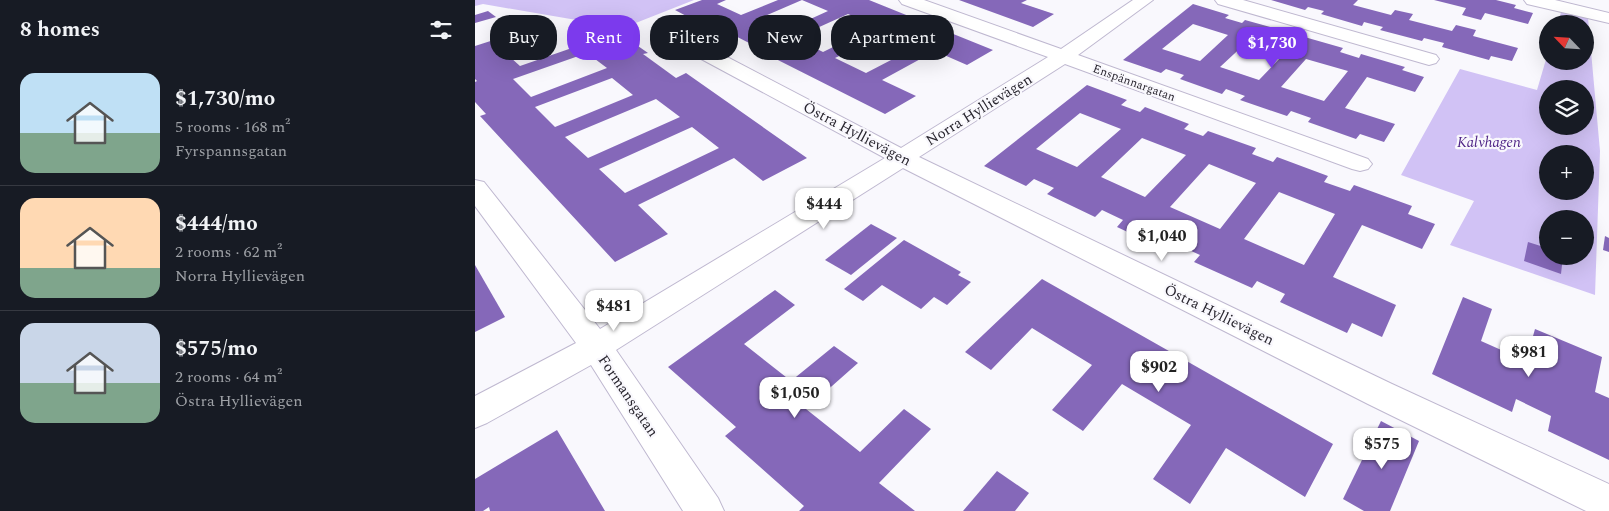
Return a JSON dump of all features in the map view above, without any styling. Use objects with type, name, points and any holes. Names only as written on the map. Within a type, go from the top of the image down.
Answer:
[{"type":"street","name":"Enspännargatan","points":[[909,0],[1360,164]]},
{"type":"street","name":"Norra Hyllievägen","points":[[475,413],[595,347],[902,158],[1062,57],[1144,0]]},
{"type":"street","points":[[1224,0],[1429,59]]},
{"type":"street","points":[[1533,0],[1609,18]]},
{"type":"street","name":"Östra Hyllievägen","points":[[718,60],[902,158],[1380,394],[1609,503]]},
{"type":"street","name":"Formansgatan","points":[[475,188],[595,347],[705,511]]},
{"type":"green space","points":[[475,0],[694,0],[656,15],[650,15],[650,17],[640,21],[640,15],[567,15],[567,18],[557,17],[557,15],[483,4],[475,6]]},
{"type":"green space","name":"Kalvhagen","points":[[1561,12],[1574,15],[1560,15]]},
{"type":"green space","name":"Kalvhagen","points":[[1460,69],[1537,90],[1539,83],[1539,135],[1594,135],[1594,84],[1600,151],[1595,295],[1450,245],[1474,201],[1401,175]]},
{"type":"green space","name":"Kalvhagen","points":[[1543,70],[1593,70],[1594,80],[1540,80]]},
{"type":"building","points":[[702,0],[726,0],[717,4],[741,15],[778,0],[802,0],[767,15],[748,15],[748,42],[738,37],[738,15],[684,15],[675,10]]},
{"type":"building","points":[[802,0],[869,0],[906,15],[831,15],[831,22],[821,26],[821,15],[819,15],[828,11]]},
{"type":"building","points":[[959,0],[1027,0],[1021,3],[1054,14],[1033,27]]},
{"type":"building","points":[[1271,0],[1358,0],[1353,5],[1391,15],[1395,10],[1413,14],[1409,20],[1452,31],[1456,25],[1476,30],[1473,36],[1518,48],[1512,61],[1491,56],[1489,60],[1442,47],[1444,43],[1424,38],[1422,41],[1380,30],[1383,27],[1364,22],[1362,26],[1321,14],[1324,11],[1308,7],[1305,10]]},
{"type":"building","points":[[1434,0],[1496,0],[1516,5],[1514,8],[1533,13],[1528,24],[1485,13],[1481,20],[1462,15],[1466,8]]},
{"type":"building","points":[[1193,4],[1229,15],[1225,18],[1242,23],[1245,20],[1284,31],[1281,35],[1298,40],[1301,36],[1343,48],[1340,52],[1359,58],[1361,54],[1405,67],[1402,70],[1424,77],[1415,92],[1367,77],[1345,108],[1395,124],[1384,142],[1360,134],[1356,139],[1308,122],[1311,118],[1291,111],[1287,116],[1240,100],[1245,96],[1226,89],[1222,94],[1180,79],[1184,75],[1166,69],[1161,73],[1123,60]],"holes":[[[1193,24],[1228,35],[1200,61],[1162,49]],[[1248,41],[1286,52],[1259,80],[1220,67]],[[1306,59],[1348,71],[1324,101],[1281,87]]]},
{"type":"building","points":[[488,11],[493,15],[490,15],[490,19],[475,23],[475,15]]},
{"type":"building","points":[[954,34],[993,50],[967,65],[954,59]]},
{"type":"building","points":[[490,41],[490,60],[513,60],[520,66],[537,60],[557,60],[557,53],[567,50],[567,60],[513,79],[531,97],[607,68],[596,60],[640,60],[640,47],[648,53],[643,54],[650,60],[676,78],[686,73],[807,158],[763,181],[734,158],[638,205],[668,234],[615,262],[480,116],[486,114],[475,102],[475,82],[477,81],[475,79],[475,46]],"holes":[[[612,78],[633,95],[555,127],[535,107]],[[656,99],[680,117],[588,158],[565,137]],[[692,127],[719,148],[625,193],[599,169]]]},
{"type":"building","points":[[831,48],[831,60],[839,60],[866,73],[891,60],[919,60],[882,80],[916,96],[885,114],[778,60],[821,60],[821,51],[823,52]]},
{"type":"building","points":[[1087,85],[1127,100],[1121,105],[1140,112],[1145,107],[1189,124],[1184,129],[1203,136],[1208,131],[1256,148],[1252,154],[1273,162],[1277,157],[1328,176],[1324,182],[1350,191],[1354,185],[1412,206],[1408,214],[1435,224],[1422,249],[1362,225],[1333,277],[1396,305],[1382,337],[1352,323],[1347,333],[1280,302],[1285,294],[1257,281],[1252,288],[1194,262],[1200,255],[1176,244],[1170,252],[1117,227],[1123,220],[1102,210],[1095,217],[1047,194],[1054,188],[1034,179],[1026,186],[984,166]],"holes":[[[1080,113],[1121,129],[1077,167],[1036,149]],[[1142,138],[1186,155],[1145,197],[1101,177]],[[1209,164],[1256,183],[1220,229],[1170,207]],[[1279,192],[1335,214],[1304,265],[1244,239]]]},
{"type":"building","points":[[871,224],[897,238],[851,275],[825,260]]},
{"type":"building","points":[[1605,236],[1609,238],[1609,252],[1603,250]]},
{"type":"building","points":[[904,240],[961,272],[958,275],[971,282],[947,305],[934,297],[921,309],[882,285],[863,301],[844,289]]},
{"type":"building","points":[[1528,242],[1539,245],[1539,265],[1562,265],[1561,274],[1524,261]]},
{"type":"building","points":[[475,265],[505,317],[475,332]]},
{"type":"building","points":[[1042,279],[1333,444],[1305,497],[1226,448],[1190,504],[1153,479],[1191,425],[1122,384],[1083,431],[1052,410],[1092,365],[1032,328],[991,370],[965,352]]},
{"type":"building","points":[[775,290],[795,305],[744,344],[791,381],[834,346],[858,363],[806,409],[860,452],[904,409],[931,429],[879,483],[915,511],[799,511],[804,506],[725,436],[736,427],[668,367]]},
{"type":"building","points":[[1463,297],[1492,309],[1481,341],[1526,361],[1535,329],[1602,357],[1595,392],[1609,398],[1609,460],[1548,431],[1551,416],[1516,399],[1512,412],[1432,374]]},
{"type":"building","points":[[1381,421],[1419,441],[1390,511],[1364,511],[1343,499]]},
{"type":"building","points":[[557,430],[605,511],[490,511],[489,507],[483,511],[475,511],[475,479]]},
{"type":"building","points":[[997,471],[1029,493],[1015,511],[963,511]]}]
